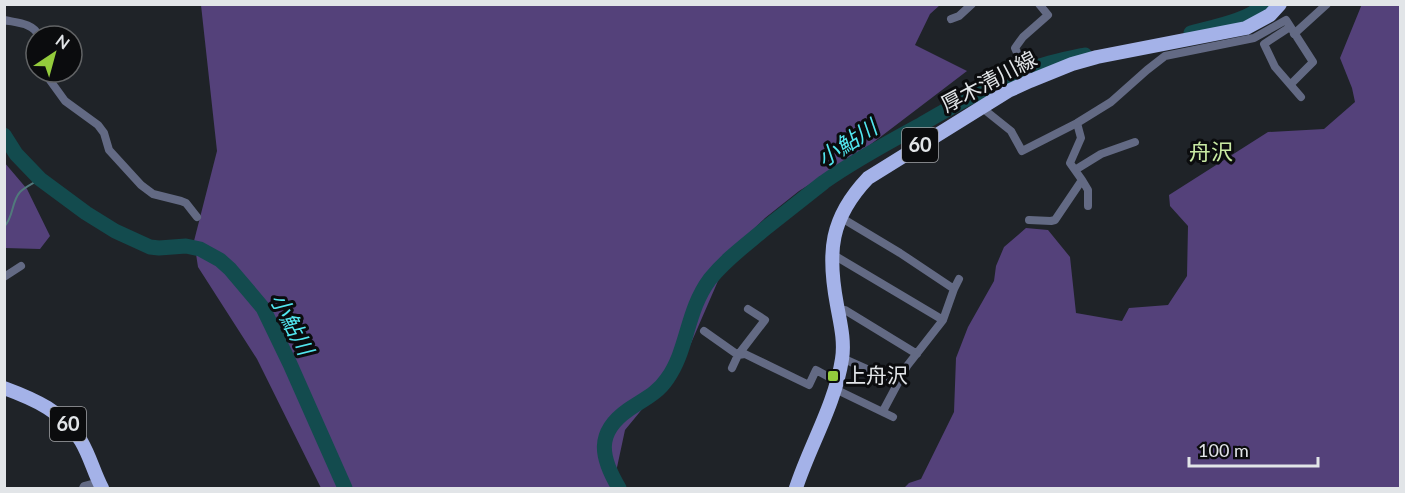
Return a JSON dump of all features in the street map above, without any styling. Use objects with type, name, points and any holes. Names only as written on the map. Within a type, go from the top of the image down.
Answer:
[{"type":"main road","name":"厚木清川線","points":[[796,489],[837,385],[842,358],[843,347],[832,281],[835,233],[840,217],[854,193],[868,178],[1028,77],[1097,57],[1235,36],[1263,19],[1280,4]]},
{"type":"main road","name":"60","points":[[4,388],[30,398],[62,418],[81,439],[100,485]]},
{"type":"street","points":[[951,19],[959,16],[972,4]]},
{"type":"street","points":[[1301,97],[1275,67],[1264,44],[1292,31],[1327,4]]},
{"type":"street","points":[[1028,77],[1015,48],[1023,37],[1048,15],[1041,5]]},
{"type":"street","points":[[4,20],[24,25]]},
{"type":"street","points":[[981,107],[1011,131],[1023,151],[1077,123],[1111,102],[1165,56],[1235,36],[1254,38],[1286,20],[1313,62],[1290,84]]},
{"type":"street","points":[[53,84],[65,101],[98,125],[104,133],[109,150],[141,185],[153,194],[186,203],[197,217]]},
{"type":"street","points":[[1077,123],[1081,138],[1070,163],[1088,190],[1088,206]]},
{"type":"street","points":[[1076,170],[1101,154],[1135,142]]},
{"type":"street","points":[[1029,220],[1055,220],[1082,180]]},
{"type":"street","points":[[840,217],[954,289]]},
{"type":"street","points":[[832,254],[943,320]]},
{"type":"street","points":[[4,277],[21,266]]},
{"type":"street","points":[[883,411],[917,354],[943,320],[959,279]]},
{"type":"street","points":[[732,368],[738,356],[765,320],[748,309]]},
{"type":"street","points":[[838,310],[845,310],[917,354]]},
{"type":"street","points":[[704,331],[738,356]]},
{"type":"street","points":[[738,356],[745,354],[809,385],[816,370],[837,385],[893,417]]},
{"type":"street","points":[[842,358],[898,383]]},
{"type":"street","points":[[83,489],[84,486],[100,485]]},
{"type":"shaded area","points":[[1362,4],[1400,5],[1400,488],[904,488],[909,483],[921,479],[954,412],[956,358],[968,327],[994,281],[996,266],[1004,247],[1026,228],[1048,230],[1070,257],[1076,313],[1122,321],[1129,308],[1168,305],[1187,276],[1188,226],[1170,206],[1169,195],[1268,132],[1324,129],[1355,102],[1340,58]]},
{"type":"shaded area","points":[[201,5],[940,5],[930,14],[915,45],[967,71],[858,154],[799,191],[765,218],[731,251],[685,357],[625,430],[616,472],[618,488],[321,488],[257,359],[198,267],[194,241],[217,151]]},
{"type":"shaded area","points":[[4,162],[27,189],[50,236],[40,249],[5,248]]},
{"type":"waterway","name":"小鮎川","points":[[1191,33],[1241,19],[1258,10],[1263,4]]},
{"type":"waterway","name":"小鮎川","points":[[619,488],[605,456],[604,446],[610,428],[617,419],[654,393],[667,379],[679,356],[702,291],[730,258],[824,182],[872,151],[1001,82],[1042,65],[1085,55]]},
{"type":"waterway","name":"小鮎川","points":[[4,135],[16,154],[40,179],[115,231],[150,247],[186,246],[200,249],[220,260],[230,269],[263,308],[345,488]]},
{"type":"waterway","points":[[4,227],[20,192],[40,179]]},
{"type":"place","name":"上舟沢","points":[[833,376]]},
{"type":"district","name":"舟沢","points":[[1211,152]]}]
